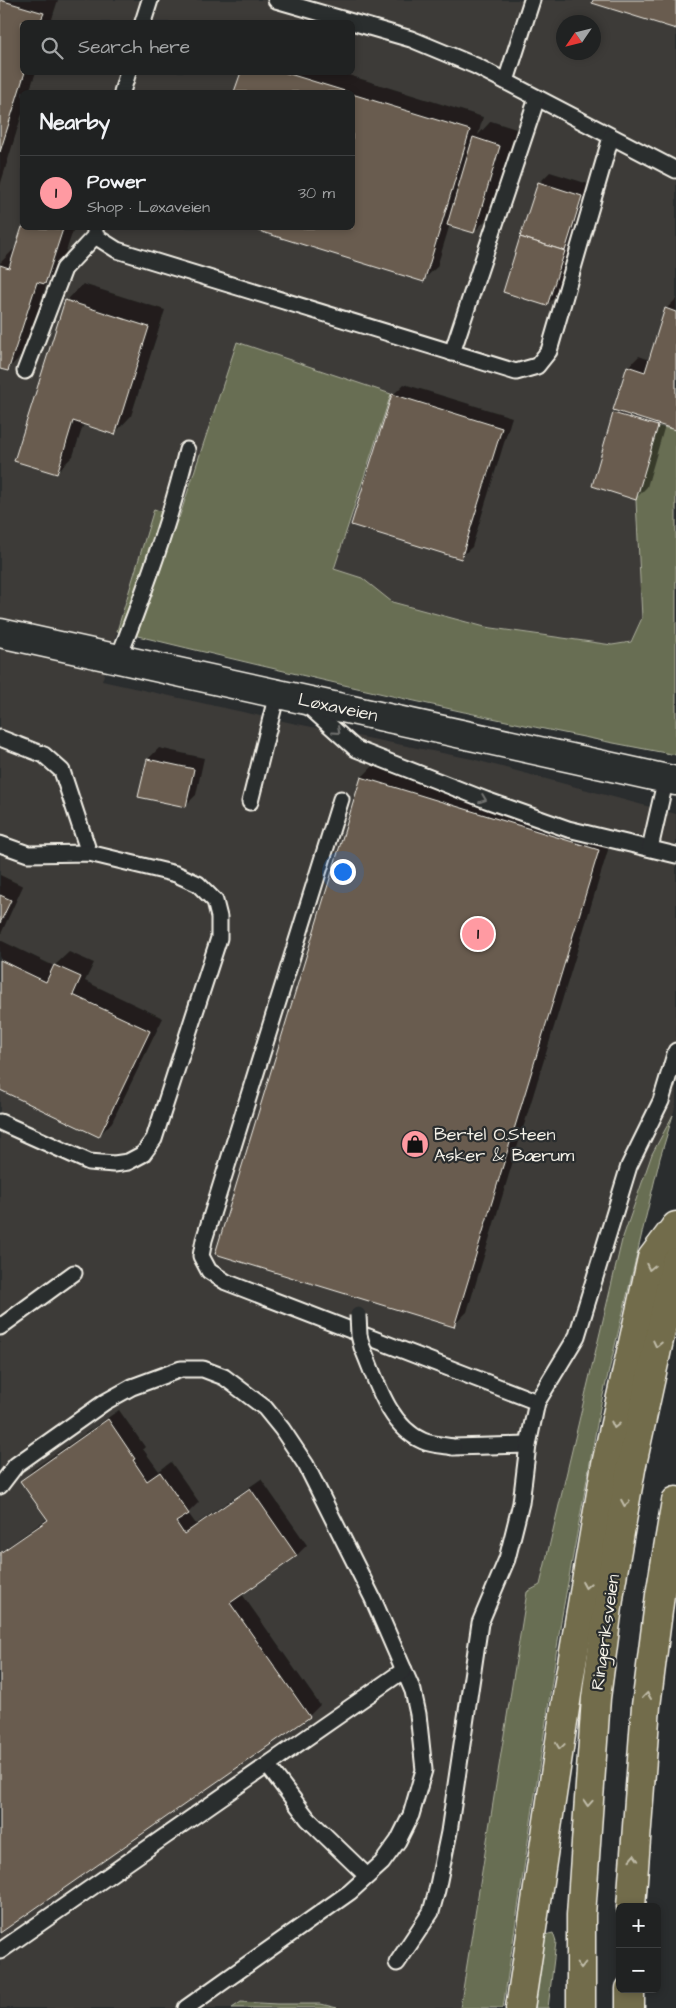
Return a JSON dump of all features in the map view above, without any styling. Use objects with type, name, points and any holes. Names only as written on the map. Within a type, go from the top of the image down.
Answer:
[{"type":"highway","points":[[520,2008],[570,1675],[606,1464],[652,1258],[676,1226]]},
{"type":"highway","name":"Ringeriksveien","points":[[581,2008],[581,1915],[597,1688],[611,1584],[631,1468],[676,1262]]},
{"type":"highway","points":[[632,1903],[646,1706],[660,1595],[676,1501]]},
{"type":"highway","points":[[630,1993],[630,2008]]},
{"type":"street","name":"Løxaveien","points":[[0,633],[671,780]]},
{"type":"lane","points":[[145,20],[150,0]]},
{"type":"lane","points":[[276,0],[345,20]]},
{"type":"lane","points":[[506,82],[532,0]]},
{"type":"lane","points":[[355,23],[411,39],[476,66],[676,170]]},
{"type":"lane","points":[[123,90],[127,75]]},
{"type":"lane","points":[[452,353],[538,98]]},
{"type":"lane","points":[[25,371],[64,269],[95,232],[117,250],[452,353],[516,372],[537,366],[549,350],[610,137]]},
{"type":"lane","points":[[118,659],[145,591],[187,450]]},
{"type":"lane","points":[[250,802],[289,696],[356,749],[486,800],[568,829],[676,855]]},
{"type":"lane","points":[[0,738],[44,755],[62,771],[88,853]]},
{"type":"lane","points":[[650,848],[671,780]]},
{"type":"lane","points":[[341,799],[204,1240],[201,1256],[209,1271],[226,1282],[537,1402]]},
{"type":"lane","points":[[0,844],[28,854],[88,853],[176,874],[198,884],[215,901],[219,917],[219,938],[154,1139],[143,1154],[128,1162],[114,1164],[89,1162],[0,1122]]},
{"type":"lane","points":[[397,1963],[431,1912],[437,1890],[449,1832],[480,1623],[507,1559],[521,1503],[528,1445],[537,1402],[576,1336],[629,1166],[660,1101],[676,1051]]},
{"type":"lane","points":[[0,1326],[74,1273]]},
{"type":"lane","points":[[358,1315],[362,1347],[393,1416],[405,1431],[424,1442],[453,1447],[528,1445]]},
{"type":"lane","points":[[0,1486],[16,1465],[105,1402],[132,1387],[181,1369],[203,1369],[224,1377],[265,1408],[282,1429],[306,1465],[373,1599],[413,1690],[418,1714],[424,1770],[411,1815],[398,1841],[382,1862],[350,1892],[186,2008]]},
{"type":"lane","points":[[0,1951],[404,1670]]},
{"type":"lane","points":[[268,1766],[308,1819],[367,1876]]},
{"type":"shaded area","points":[[0,0],[676,0],[676,430],[658,427],[636,500],[642,618],[631,642],[612,646],[485,627],[392,602],[334,569],[391,394],[179,518],[154,509],[102,681],[292,723],[472,759],[676,814],[676,1103],[673,1115],[652,1154],[622,1240],[540,1585],[527,1592],[460,2008],[337,2008],[321,2004],[241,2002],[232,2008],[0,2008]]},
{"type":"green space","points":[[237,342],[391,394],[334,569],[362,578],[392,602],[485,627],[612,645],[631,642],[642,618],[636,500],[658,426],[676,430],[676,755],[395,697],[117,631],[154,509],[179,518]]},
{"type":"green space","points":[[673,1115],[660,1158],[600,1408],[561,1621],[503,2008],[460,2008],[527,1592],[540,1585],[622,1240],[652,1154]]},
{"type":"green space","points":[[553,1933],[556,1942],[548,2008],[534,2008],[545,1935]]},
{"type":"green space","points":[[241,2002],[321,2004],[337,2008],[232,2008]]},
{"type":"building","points":[[0,0],[44,13],[41,20],[20,20],[20,75],[24,75],[0,152]]},
{"type":"building","points":[[593,0],[676,0],[676,29],[592,3]]},
{"type":"building","points":[[240,75],[293,75],[342,90],[235,90]]},
{"type":"building","points":[[355,95],[470,130],[424,282],[255,230],[355,230]]},
{"type":"building","points":[[473,137],[500,146],[474,233],[447,225]]},
{"type":"building","points":[[538,182],[582,196],[565,251],[520,237]]},
{"type":"building","points":[[21,230],[63,230],[45,284],[37,282],[8,371],[0,369],[0,265],[9,268]]},
{"type":"building","points":[[520,237],[565,251],[547,306],[503,292]]},
{"type":"building","points":[[65,300],[149,327],[115,435],[73,421],[57,474],[14,461]]},
{"type":"building","points":[[665,308],[676,312],[676,430],[613,410],[627,366],[645,372]]},
{"type":"building","points":[[392,394],[502,428],[461,559],[351,525]]},
{"type":"building","points":[[613,413],[658,426],[636,500],[592,486]]},
{"type":"building","points":[[147,759],[194,769],[186,807],[138,797]]},
{"type":"building","points":[[361,777],[599,850],[454,1327],[215,1254]]},
{"type":"building","points":[[0,895],[11,900],[0,923]]},
{"type":"building","points":[[0,960],[46,982],[54,965],[81,977],[73,995],[150,1031],[99,1137],[0,1090]]},
{"type":"building","points":[[108,1419],[135,1459],[133,1460],[147,1481],[160,1472],[189,1514],[176,1522],[184,1534],[250,1488],[297,1556],[230,1603],[310,1717],[0,1933],[0,1553],[48,1520],[20,1481]]},
{"type":"place","name":"Power","points":[[478,934]]},
{"type":"place","name":"Bertel O.Steen Asker & Bærum","points":[[415,1144]]}]
